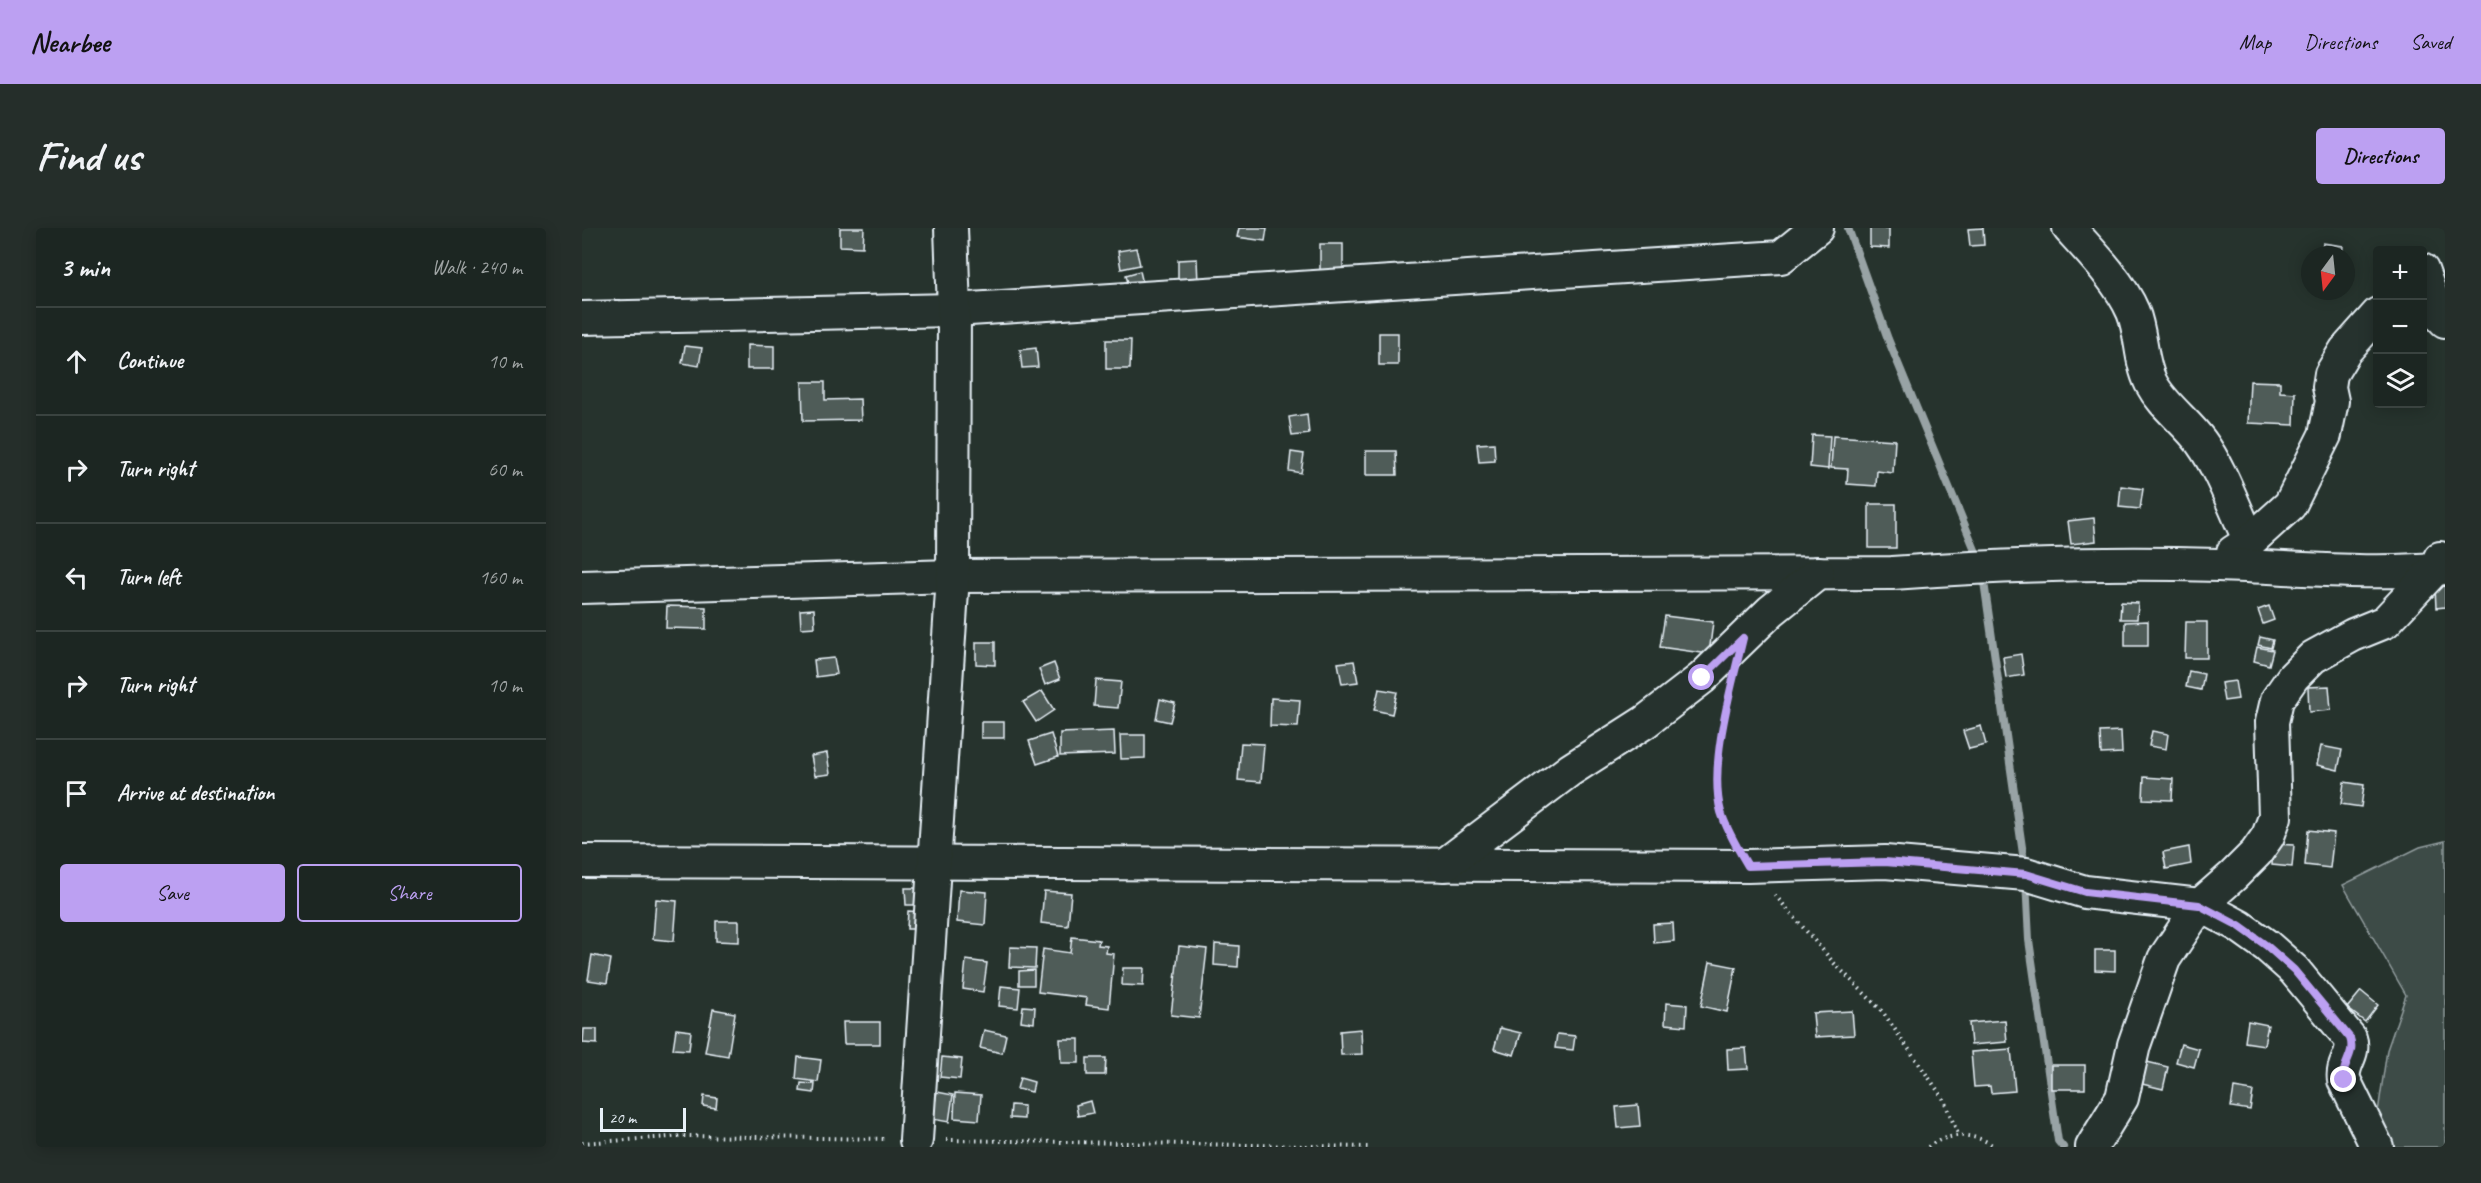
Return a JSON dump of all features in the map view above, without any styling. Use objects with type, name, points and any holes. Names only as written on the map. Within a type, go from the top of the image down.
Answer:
[{"type":"street","points":[[916,1140],[953,576],[954,310],[951,228]]},
{"type":"street","points":[[582,318],[954,310],[1781,257],[1817,228]]},
{"type":"street","points":[[2069,228],[2115,284],[2132,310],[2151,383],[2169,408],[2201,442],[2250,540]]},
{"type":"street","points":[[2427,263],[2445,259]]},
{"type":"street","points":[[2427,284],[2434,304],[2445,321]]},
{"type":"street","points":[[2215,565],[2250,540],[2290,505],[2325,435],[2332,401],[2329,387],[2331,374],[2345,351],[2373,320]]},
{"type":"street","points":[[582,586],[953,576],[1892,573],[1982,566],[2215,565],[2344,572],[2442,561]]},
{"type":"street","points":[[2092,1147],[2122,1098],[2134,1045],[2164,959],[2199,905],[2234,876],[2256,853],[2268,836],[2275,817],[2272,722],[2277,700],[2293,677],[2313,657],[2353,635],[2385,622],[2442,561]]},
{"type":"street","points":[[1444,865],[1570,770],[1645,722],[1702,678],[1772,611],[1818,573]]},
{"type":"street","points":[[582,861],[1748,866],[1885,862],[2026,874],[2085,892],[2199,905],[2239,926],[2267,946],[2294,970],[2350,1038],[2353,1051],[2342,1071],[2344,1080],[2377,1147]]},
{"type":"path","points":[[1731,692],[1720,759],[1718,792],[1721,812],[1748,866],[1834,963],[1882,1011],[1943,1098],[1958,1134]]},
{"type":"path","points":[[1928,1147],[1936,1140],[1958,1134],[1987,1141],[1995,1147]]},
{"type":"path","points":[[582,1143],[685,1136],[1369,1147]]},
{"type":"shaded area","points":[[2445,841],[2445,1147],[2373,1147],[2387,1050],[2406,995],[2343,885],[2420,847]]},
{"type":"building","points":[[840,228],[864,228],[863,247],[840,246]]},
{"type":"building","points":[[1239,228],[1267,228],[1265,241],[1237,237]]},
{"type":"building","points":[[1870,228],[1889,228],[1889,248],[1870,247]]},
{"type":"building","points":[[1983,228],[1984,245],[1970,246],[1968,229]]},
{"type":"building","points":[[2323,243],[2343,246],[2322,246]]},
{"type":"building","points":[[1320,244],[1343,244],[1343,273],[1320,272]]},
{"type":"building","points":[[1136,248],[1140,265],[1121,269],[1118,251]]},
{"type":"building","points":[[1197,259],[1198,284],[1178,285],[1178,260]]},
{"type":"building","points":[[1140,271],[1143,284],[1129,287],[1126,275]]},
{"type":"building","points":[[1379,333],[1398,333],[1398,365],[1379,365]]},
{"type":"building","points":[[1106,340],[1131,340],[1130,369],[1106,369]]},
{"type":"building","points":[[747,345],[774,346],[774,369],[747,369]]},
{"type":"building","points":[[685,346],[702,348],[699,366],[682,363]]},
{"type":"building","points":[[1036,348],[1038,367],[1022,368],[1020,350]]},
{"type":"building","points":[[2250,381],[2280,382],[2280,392],[2295,393],[2294,425],[2248,423]]},
{"type":"building","points":[[802,382],[825,382],[825,400],[860,399],[861,420],[803,421]]},
{"type":"building","points":[[1307,414],[1309,434],[1292,436],[1289,417]]},
{"type":"building","points":[[1812,435],[1830,436],[1828,469],[1810,467]]},
{"type":"building","points":[[1833,436],[1895,440],[1893,473],[1877,471],[1876,486],[1847,484],[1848,469],[1831,468]]},
{"type":"building","points":[[1494,443],[1495,461],[1479,462],[1477,444]]},
{"type":"building","points":[[1366,451],[1396,451],[1397,475],[1366,475]]},
{"type":"building","points":[[1291,452],[1304,454],[1301,473],[1289,471]]},
{"type":"building","points":[[2121,486],[2143,489],[2140,509],[2119,507]]},
{"type":"building","points":[[1869,504],[1896,504],[1896,548],[1869,548]]},
{"type":"building","points":[[2094,518],[2096,541],[2071,544],[2068,521]]},
{"type":"building","points":[[2445,586],[2445,607],[2436,608],[2435,587]]},
{"type":"building","points":[[2121,602],[2138,603],[2137,619],[2120,619]]},
{"type":"building","points":[[667,606],[706,607],[706,629],[666,628]]},
{"type":"building","points":[[2269,606],[2274,620],[2263,624],[2258,610]]},
{"type":"building","points":[[814,609],[815,627],[801,628],[800,610]]},
{"type":"building","points":[[1665,616],[1713,622],[1709,654],[1660,647]]},
{"type":"building","points":[[2148,621],[2148,646],[2125,646],[2125,622]]},
{"type":"building","points":[[2186,622],[2207,622],[2207,658],[2185,658]]},
{"type":"building","points":[[2260,637],[2273,640],[2271,648],[2258,645]]},
{"type":"building","points":[[976,642],[995,642],[995,665],[976,664]]},
{"type":"building","points":[[2257,647],[2273,650],[2269,665],[2254,661]]},
{"type":"building","points":[[2021,654],[2024,675],[2006,678],[2003,657]]},
{"type":"building","points":[[834,658],[837,674],[816,677],[814,660]]},
{"type":"building","points":[[1354,661],[1358,682],[1342,684],[1338,663]]},
{"type":"building","points":[[1054,663],[1060,679],[1045,685],[1039,669]]},
{"type":"building","points":[[2189,671],[2204,674],[2201,690],[2186,687]]},
{"type":"building","points":[[1096,680],[1121,682],[1118,708],[1094,706]]},
{"type":"building","points":[[2235,681],[2238,699],[2224,701],[2221,683]]},
{"type":"building","points":[[2329,686],[2331,710],[2309,712],[2308,687]]},
{"type":"building","points":[[1379,689],[1397,692],[1392,714],[1374,710]]},
{"type":"building","points":[[1042,691],[1054,710],[1036,722],[1023,702]]},
{"type":"building","points":[[1271,698],[1300,700],[1298,727],[1270,726]]},
{"type":"building","points":[[1160,699],[1175,703],[1170,722],[1156,719]]},
{"type":"building","points":[[981,722],[1004,722],[1004,738],[981,738]]},
{"type":"building","points":[[1981,726],[1986,745],[1969,749],[1963,731]]},
{"type":"building","points":[[1114,731],[1115,754],[1060,756],[1060,733]]},
{"type":"building","points":[[2121,731],[2122,753],[2101,754],[2100,732]]},
{"type":"building","points":[[2152,731],[2168,734],[2166,749],[2149,746]]},
{"type":"building","points":[[1051,734],[1058,757],[1037,764],[1029,741]]},
{"type":"building","points":[[1120,735],[1145,735],[1145,758],[1121,759]]},
{"type":"building","points":[[1241,743],[1264,744],[1261,782],[1238,780]]},
{"type":"building","points":[[2321,746],[2342,750],[2338,770],[2317,765]]},
{"type":"building","points":[[827,753],[830,774],[815,776],[811,756]]},
{"type":"building","points":[[2144,777],[2173,779],[2172,800],[2143,799]]},
{"type":"building","points":[[2344,782],[2364,785],[2361,807],[2341,804]]},
{"type":"building","points":[[2308,830],[2334,833],[2330,868],[2305,865]]},
{"type":"building","points":[[2273,844],[2294,845],[2292,867],[2272,865]]},
{"type":"building","points":[[2189,847],[2191,864],[2166,869],[2163,852]]},
{"type":"building","points":[[905,888],[921,888],[921,905],[906,905]]},
{"type":"building","points":[[959,890],[987,892],[985,925],[957,922]]},
{"type":"building","points":[[1044,891],[1071,893],[1068,926],[1041,923]]},
{"type":"building","points":[[656,899],[677,901],[674,941],[653,939]]},
{"type":"building","points":[[908,911],[923,912],[922,929],[907,929]]},
{"type":"building","points":[[716,921],[739,921],[739,942],[716,941]]},
{"type":"building","points":[[1673,923],[1674,941],[1654,943],[1653,924]]},
{"type":"building","points":[[1072,937],[1099,940],[1098,945],[1107,946],[1106,953],[1114,954],[1109,1008],[1086,1005],[1087,998],[1038,992],[1043,949],[1070,953]]},
{"type":"building","points":[[1215,944],[1239,946],[1238,967],[1214,965]]},
{"type":"building","points":[[1179,946],[1207,949],[1199,1018],[1171,1015]]},
{"type":"building","points":[[1010,947],[1036,948],[1035,968],[1009,967]]},
{"type":"building","points":[[2095,950],[2115,950],[2115,971],[2095,970]]},
{"type":"building","points":[[592,955],[611,959],[607,983],[588,980]]},
{"type":"building","points":[[966,960],[987,963],[983,992],[963,989]]},
{"type":"building","points":[[1710,962],[1736,967],[1727,1012],[1701,1006]]},
{"type":"building","points":[[1123,968],[1144,968],[1143,986],[1122,985]]},
{"type":"building","points":[[1034,970],[1034,985],[1019,985],[1019,971]]},
{"type":"building","points":[[1001,986],[1020,988],[1018,1008],[999,1006]]},
{"type":"building","points":[[2361,991],[2378,1005],[2365,1022],[2347,1008]]},
{"type":"building","points":[[1666,1003],[1687,1005],[1686,1026],[1665,1024]]},
{"type":"building","points":[[1023,1006],[1035,1007],[1034,1023],[1021,1021]]},
{"type":"building","points":[[713,1009],[735,1013],[728,1056],[705,1052]]},
{"type":"building","points":[[1852,1011],[1854,1035],[1815,1037],[1813,1013]]},
{"type":"building","points":[[2005,1020],[2007,1042],[1971,1045],[1969,1023]]},
{"type":"building","points":[[2248,1021],[2268,1025],[2264,1045],[2245,1042]]},
{"type":"building","points":[[843,1022],[880,1022],[880,1044],[844,1044]]},
{"type":"building","points":[[1500,1028],[1521,1033],[1514,1055],[1494,1049]]},
{"type":"building","points":[[584,1029],[597,1029],[597,1044],[583,1043]]},
{"type":"building","points":[[676,1029],[691,1031],[689,1050],[673,1049]]},
{"type":"building","points":[[1361,1029],[1362,1054],[1341,1055],[1340,1031]]},
{"type":"building","points":[[984,1030],[1006,1035],[1002,1053],[980,1048]]},
{"type":"building","points":[[1557,1034],[1575,1036],[1573,1050],[1555,1048]]},
{"type":"building","points":[[1060,1039],[1079,1039],[1079,1063],[1061,1063]]},
{"type":"building","points":[[2181,1044],[2199,1049],[2194,1067],[2176,1062]]},
{"type":"building","points":[[1746,1048],[1748,1069],[1728,1070],[1727,1049]]},
{"type":"building","points":[[2011,1049],[2015,1091],[1991,1093],[1990,1086],[1974,1087],[1971,1052]]},
{"type":"building","points":[[798,1057],[821,1060],[818,1082],[796,1079]]},
{"type":"building","points":[[942,1057],[962,1059],[960,1079],[940,1077]]},
{"type":"building","points":[[1087,1058],[1106,1058],[1105,1075],[1087,1075]]},
{"type":"building","points":[[2147,1062],[2168,1067],[2163,1089],[2142,1084]]},
{"type":"building","points":[[2051,1065],[2085,1065],[2085,1089],[2051,1089]]},
{"type":"building","points":[[1020,1078],[1034,1082],[1032,1092],[1017,1089]]},
{"type":"building","points":[[801,1083],[815,1084],[814,1093],[800,1091]]},
{"type":"building","points":[[2234,1088],[2253,1091],[2250,1110],[2231,1107]]},
{"type":"building","points":[[937,1092],[953,1095],[949,1122],[932,1119]]},
{"type":"building","points":[[955,1093],[981,1095],[979,1120],[954,1118]]},
{"type":"building","points":[[704,1096],[717,1098],[716,1108],[703,1106]]},
{"type":"building","points":[[1090,1101],[1093,1113],[1078,1116],[1076,1105]]},
{"type":"building","points":[[1011,1105],[1024,1106],[1024,1119],[1010,1118]]},
{"type":"building","points":[[1638,1105],[1640,1126],[1618,1128],[1616,1107]]},
{"type":"waterway","points":[[1848,228],[1888,339],[1980,562]]},
{"type":"waterway","points":[[1983,575],[2025,868]]},
{"type":"waterway","points":[[2026,880],[2029,940],[2058,1141],[2063,1147]]},
{"type":"route","points":[[1702,678],[1743,638],[1728,703],[1718,792],[1721,812],[1748,866],[1885,862],[2026,874],[2085,892],[2199,905],[2239,926],[2267,946],[2294,970],[2353,1044],[2353,1051],[2342,1071],[2344,1080]]}]
